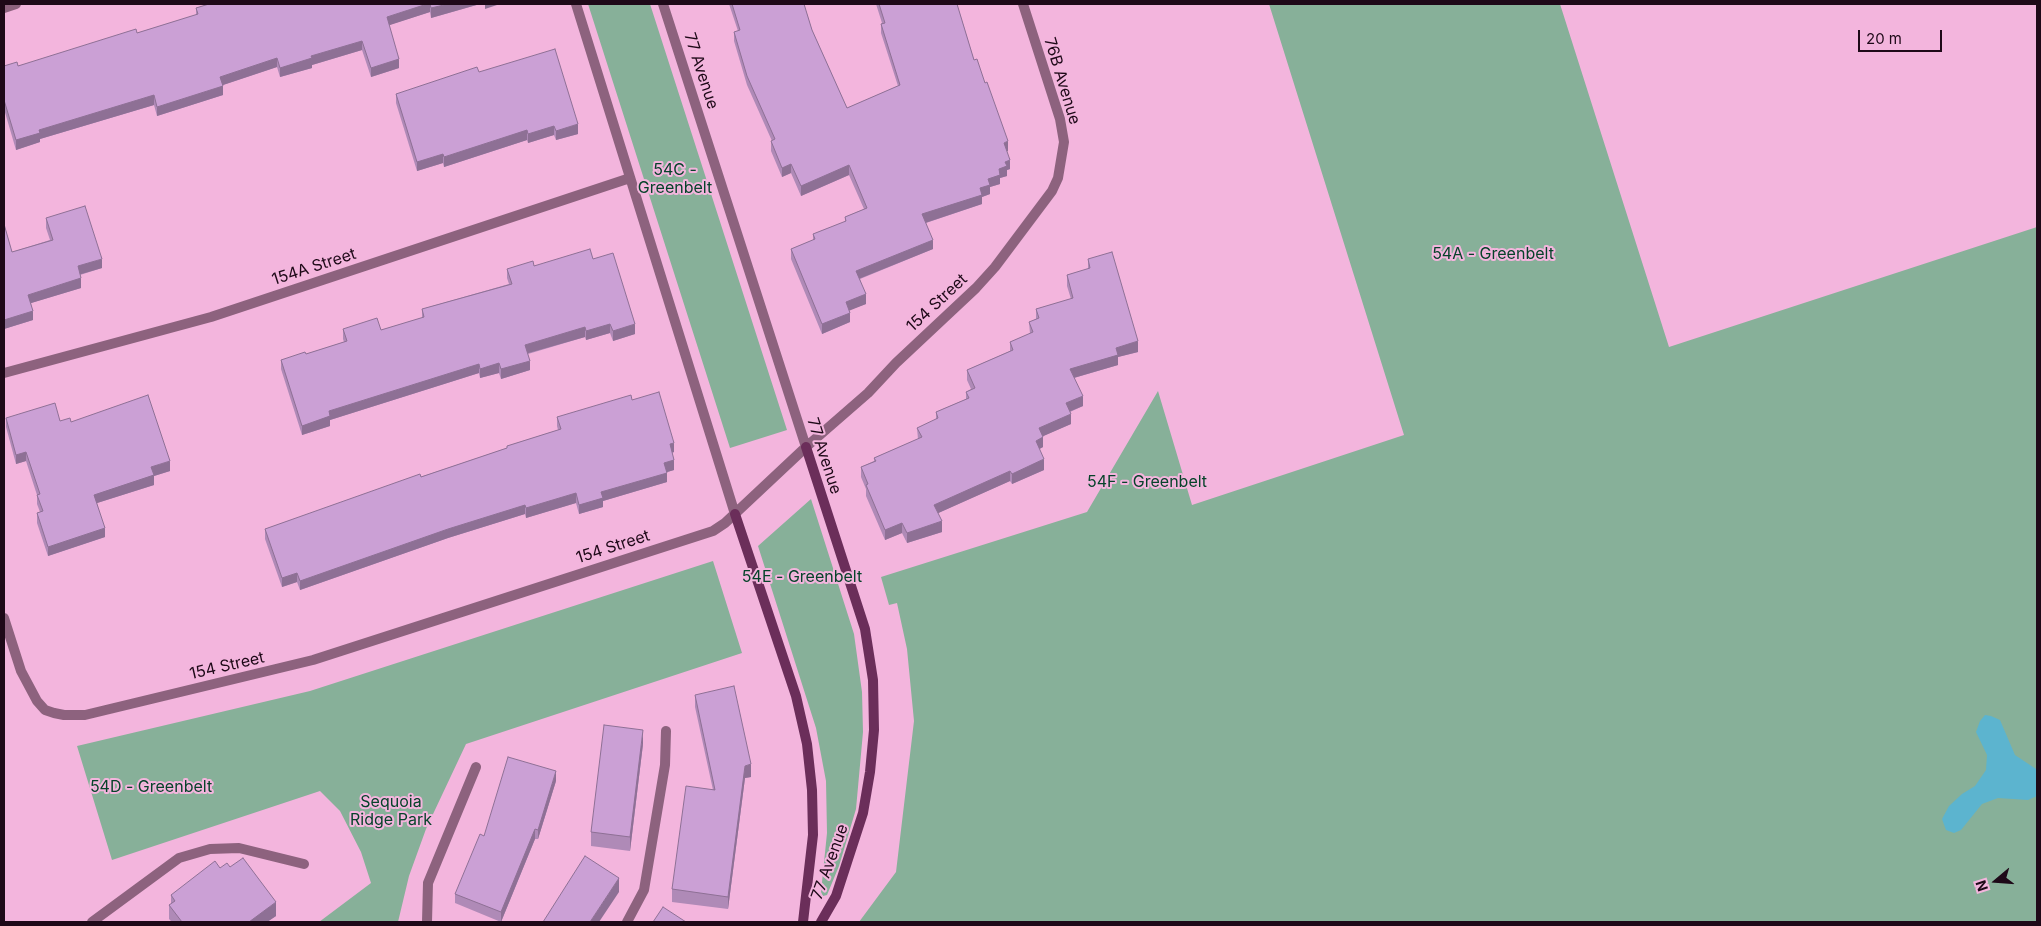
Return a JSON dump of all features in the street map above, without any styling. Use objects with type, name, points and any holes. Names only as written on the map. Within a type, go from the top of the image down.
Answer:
[{"type":"street","points":[[4,8],[16,4]]},
{"type":"street","name":"77 Avenue","points":[[576,4],[735,514],[796,696],[807,744],[812,790],[813,834],[803,922]]},
{"type":"street","name":"77 Avenue","points":[[663,4],[865,629],[873,680],[874,730],[870,772],[863,813],[836,896],[821,922]]},
{"type":"street","name":"76B Avenue","points":[[1023,4],[1060,119],[1064,142],[1060,167]]},
{"type":"street","name":"154 Street","points":[[4,618],[21,671],[36,701],[45,710],[54,713],[64,715],[85,714],[284,668],[712,531],[735,514],[806,447],[868,393],[896,363],[986,278],[1052,191],[1060,167]]},
{"type":"street","name":"154A Street","points":[[4,373],[211,318],[630,178]]},
{"type":"street","points":[[627,922],[644,890],[665,765],[666,731]]},
{"type":"street","points":[[426,922],[428,883],[476,767]]},
{"type":"street","points":[[92,922],[179,858],[210,849],[239,848],[304,864]]},
{"type":"green space","name":"54C - Greenbelt","points":[[588,4],[650,4],[787,430],[730,448]]},
{"type":"green space","points":[[1269,4],[1560,4],[1669,347],[2037,227],[2037,922],[859,922],[896,872],[914,721],[907,649],[897,603],[889,605],[881,577],[1087,512],[1158,391],[1192,505],[1404,435]]},
{"type":"green space","name":"54E - Greenbelt","points":[[811,499],[854,634],[862,692],[863,732],[856,809],[839,866],[827,895],[823,896],[821,892],[827,833],[826,781],[816,728],[758,546]]},
{"type":"green space","name":"54D - Greenbelt","points":[[713,561],[742,653],[466,744],[426,829],[409,876],[398,922],[319,922],[371,883],[361,852],[340,811],[320,791],[112,860],[77,746],[310,691]]},
{"type":"water","points":[[1985,715],[2000,720],[2015,755],[2036,769],[2037,796],[2028,800],[1998,798],[1982,804],[1961,830],[1954,833],[1946,830],[1942,819],[1949,806],[1962,794],[1975,786],[1986,770],[1987,755],[1976,732],[1980,721]]},
{"type":"building","points":[[209,4],[427,4],[387,17],[399,59],[371,68],[362,41],[311,56],[312,58],[280,68],[277,58],[220,77],[223,86],[157,107],[154,95],[39,130],[40,133],[16,140],[4,100],[4,66],[17,62],[18,66],[136,29],[137,33],[198,14],[196,8]]},
{"type":"building","points":[[430,4],[448,4],[431,8]]},
{"type":"building","points":[[732,4],[804,4],[812,30],[847,108],[900,85],[881,24],[885,23],[879,4],[957,4],[974,60],[977,59],[985,83],[987,82],[1008,141],[1004,143],[1010,160],[1005,162],[1007,166],[999,169],[1000,175],[988,179],[990,185],[980,188],[982,195],[922,214],[933,240],[856,271],[866,294],[846,302],[850,313],[822,324],[791,249],[815,239],[813,234],[846,221],[845,217],[867,208],[849,165],[801,186],[791,164],[782,168],[771,141],[775,139],[747,76],[734,32],[740,30]]},
{"type":"building","points":[[555,49],[578,124],[556,131],[554,126],[528,134],[527,130],[444,157],[443,154],[417,162],[396,94],[477,67],[479,72]]},
{"type":"building","points":[[85,206],[102,259],[78,266],[81,278],[28,295],[33,311],[4,320],[4,224],[12,252],[53,240],[46,218]]},
{"type":"building","points":[[590,249],[593,259],[613,253],[635,324],[613,331],[610,324],[586,331],[585,327],[525,345],[530,361],[501,369],[499,363],[480,369],[479,364],[329,411],[330,416],[302,426],[281,360],[347,341],[343,329],[377,318],[381,330],[424,317],[422,309],[512,284],[507,269],[533,261],[534,266]]},
{"type":"building","points":[[1112,252],[1138,341],[1116,348],[1118,355],[1070,369],[1083,396],[1066,403],[1071,414],[1039,428],[1043,437],[1036,441],[1044,459],[1012,474],[1010,471],[934,505],[942,521],[907,533],[902,523],[885,530],[866,485],[868,484],[861,467],[876,461],[874,458],[922,437],[917,428],[938,418],[936,412],[969,398],[966,392],[975,388],[967,370],[1013,350],[1010,342],[1033,332],[1029,322],[1039,318],[1036,309],[1073,298],[1067,275],[1090,268],[1088,259]]},
{"type":"building","points":[[659,392],[674,443],[670,444],[674,460],[664,463],[667,473],[601,492],[603,498],[579,505],[576,493],[526,508],[525,505],[448,529],[300,581],[297,573],[282,578],[265,529],[420,474],[421,477],[561,429],[557,417],[631,395],[632,400]]},
{"type":"building","points":[[148,395],[170,461],[151,467],[154,475],[94,495],[105,528],[48,547],[37,513],[43,511],[37,495],[40,494],[26,452],[16,455],[6,418],[55,403],[60,421],[70,418],[71,422]]},
{"type":"building","points":[[734,686],[751,764],[745,766],[728,897],[672,889],[686,786],[715,790],[695,695]]},
{"type":"building","points":[[604,725],[643,730],[630,837],[591,832]]},
{"type":"building","points":[[508,757],[556,771],[538,830],[535,829],[501,912],[455,894],[480,834],[484,836]]},
{"type":"building","points":[[585,856],[619,878],[590,922],[543,922]]},
{"type":"building","points":[[243,858],[276,902],[249,922],[182,922],[169,905],[175,901],[171,895],[215,861],[220,868],[227,863],[230,867]]},
{"type":"building","points":[[663,907],[686,922],[653,922]]},
{"type":"park label","name":"54A - Greenbelt","points":[[1493,254]]},
{"type":"park label","name":"54F - Greenbelt","points":[[1147,482]]},
{"type":"park label","name":"Sequoia Ridge Park","points":[[391,811]]}]
